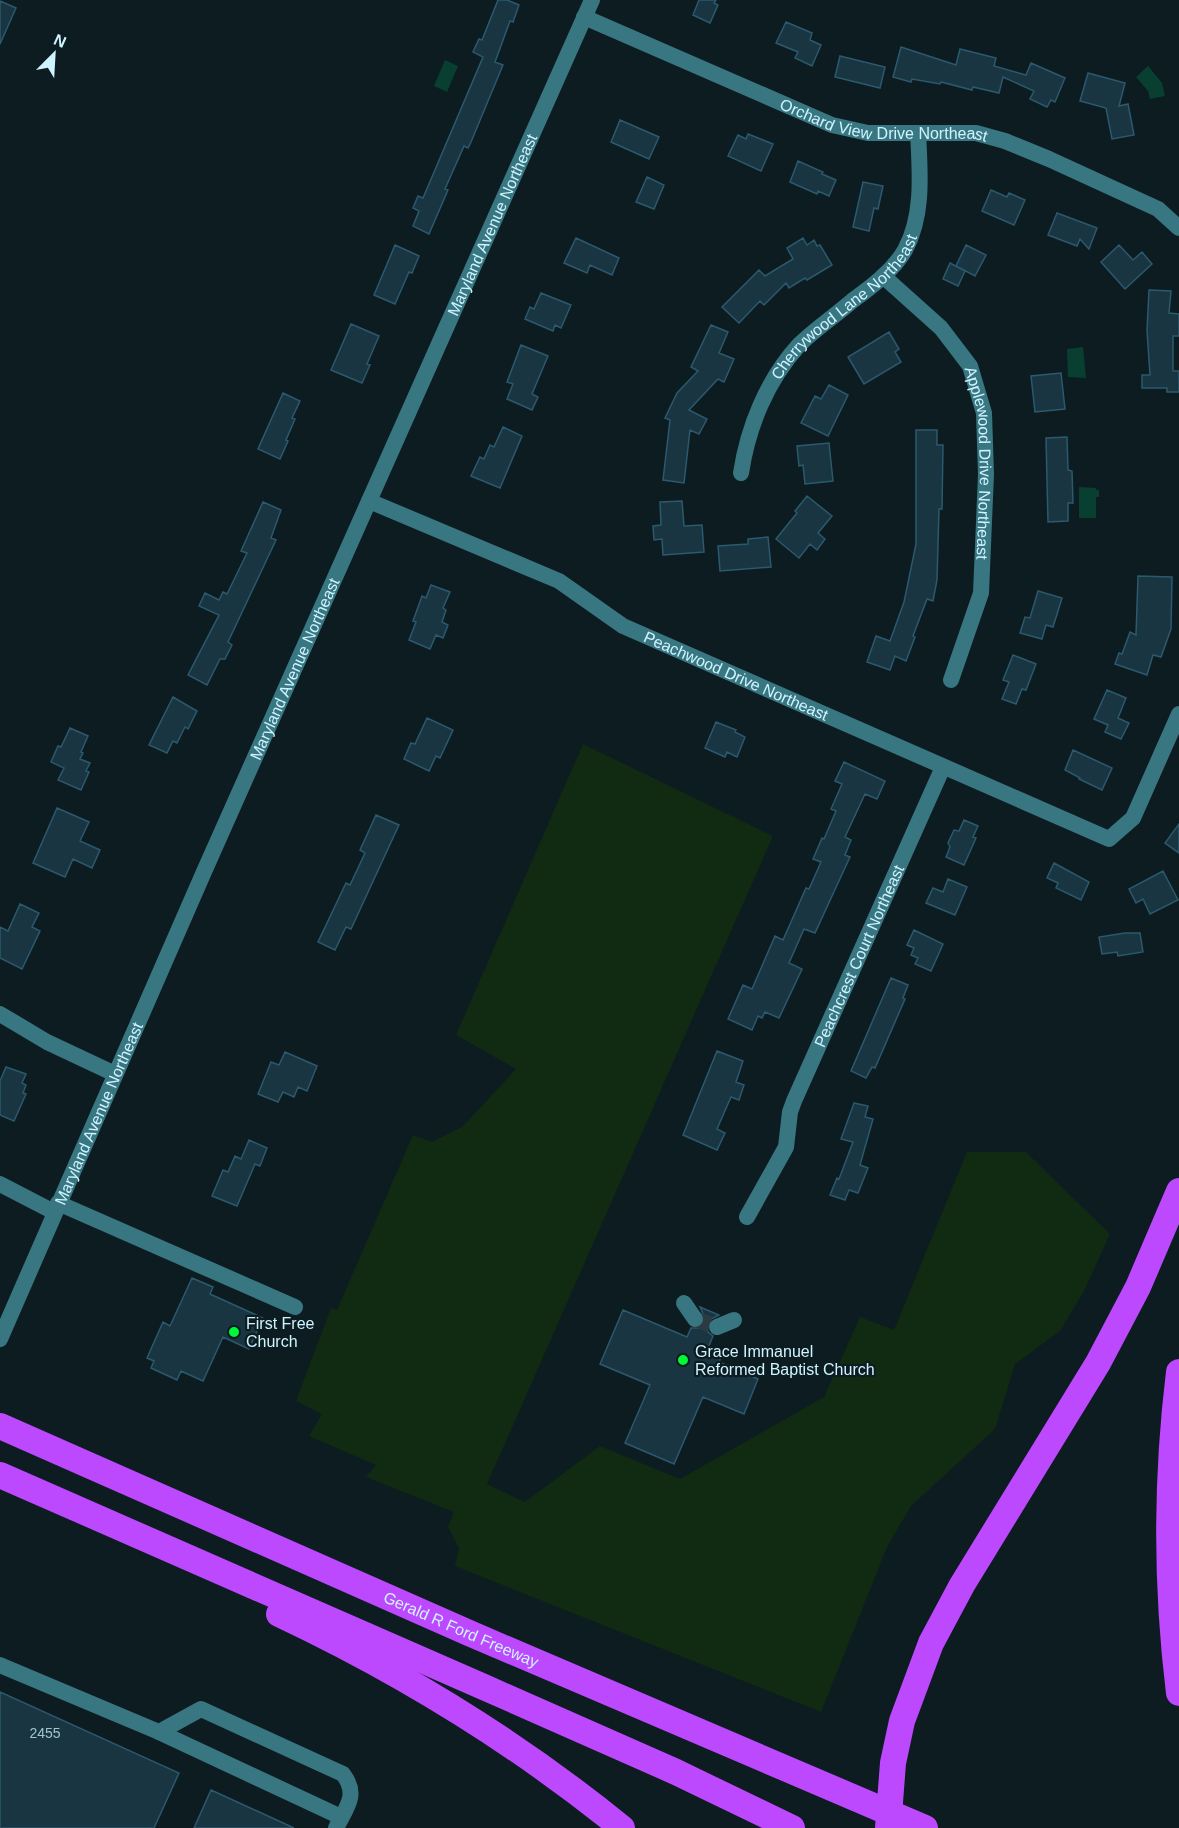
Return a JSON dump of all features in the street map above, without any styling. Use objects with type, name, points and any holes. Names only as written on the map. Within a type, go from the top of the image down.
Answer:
[{"type":"highway","points":[[888,1828],[893,1763],[902,1721],[911,1691],[940,1623],[1098,1363],[1138,1287],[1179,1191]]},
{"type":"highway","points":[[1179,1372],[1172,1449],[1169,1538],[1179,1693]]},
{"type":"highway","name":"Gerald R Ford Freeway","points":[[0,1426],[469,1633],[925,1828]]},
{"type":"highway","points":[[0,1477],[379,1664],[488,1729],[622,1828]]},
{"type":"highway","points":[[0,1477],[676,1772],[792,1828]]},
{"type":"street","name":"Maryland Avenue Northeast","points":[[0,1339],[115,1074],[592,0]]},
{"type":"street","name":"Orchard View Drive Northeast","points":[[584,17],[832,125],[868,133],[976,133],[1005,141],[1158,209],[1179,228]]},
{"type":"street","name":"Cherrywood Lane Northeast","points":[[741,473],[759,407],[778,370],[801,344],[883,276],[904,252],[915,226],[919,196],[918,133]]},
{"type":"street","name":"Applewood Drive Northeast","points":[[883,276],[940,328],[970,366],[984,413],[986,484],[981,593],[951,680]]},
{"type":"street","name":"Peachwood Drive Northeast","points":[[369,501],[559,581],[623,626],[1109,839],[1133,818],[1179,714]]},
{"type":"street","name":"Peachcrest Court Northeast","points":[[747,1217],[786,1147],[790,1112],[794,1101],[943,767]]},
{"type":"street","points":[[0,1014],[47,1042],[115,1074]]},
{"type":"street","points":[[0,1184],[295,1307]]},
{"type":"street","points":[[684,1303],[695,1319]]},
{"type":"street","points":[[717,1327],[734,1320]]},
{"type":"street","points":[[0,1665],[159,1732],[339,1822],[351,1796],[350,1784],[343,1774],[201,1709],[159,1732]]},
{"type":"shaded area","points":[[445,60],[458,66],[447,92],[434,86]]},
{"type":"shaded area","points":[[1148,66],[1162,83],[1165,96],[1150,99],[1148,91],[1136,77]]},
{"type":"shaded area","points":[[1083,347],[1086,378],[1068,377],[1067,349]]},
{"type":"shaded area","points":[[1079,487],[1099,490],[1099,497],[1096,497],[1096,518],[1079,518]]},
{"type":"shaded area","points":[[583,744],[773,836],[487,1484],[525,1502],[600,1446],[680,1479],[824,1397],[860,1317],[894,1330],[967,1152],[1026,1152],[1110,1234],[1084,1291],[1060,1331],[1015,1364],[995,1429],[911,1506],[887,1547],[821,1712],[455,1566],[459,1548],[448,1527],[454,1512],[366,1477],[376,1465],[309,1436],[322,1414],[296,1401],[331,1308],[337,1310],[413,1135],[432,1142],[462,1127],[516,1069],[456,1035]]},
{"type":"building","points":[[498,0],[507,0],[519,5],[513,22],[510,21],[495,62],[503,65],[471,142],[468,148],[464,146],[445,189],[448,190],[429,234],[413,226],[419,211],[413,208],[418,196],[423,198],[483,57],[473,52],[479,39],[482,40]]},
{"type":"building","points":[[699,0],[716,0],[714,3],[718,5],[710,23],[693,15]]},
{"type":"building","points":[[0,1],[16,8],[0,44]]},
{"type":"building","points":[[786,22],[812,33],[810,40],[821,45],[812,66],[795,58],[798,52],[776,43]]},
{"type":"building","points":[[901,47],[956,65],[960,49],[996,58],[994,66],[1026,75],[1031,63],[1065,78],[1055,102],[1051,100],[1047,107],[1030,99],[1034,91],[1003,77],[999,93],[973,87],[972,90],[941,82],[940,84],[912,79],[911,82],[893,77]]},
{"type":"building","points":[[840,56],[885,67],[880,88],[835,77]]},
{"type":"building","points":[[1088,73],[1125,83],[1119,106],[1128,104],[1134,135],[1112,139],[1106,108],[1080,101]]},
{"type":"building","points":[[620,120],[659,137],[649,159],[611,142]]},
{"type":"building","points":[[748,134],[773,144],[761,171],[728,156],[738,135],[746,139]]},
{"type":"building","points":[[798,161],[836,180],[829,196],[818,191],[817,194],[790,182]]},
{"type":"building","points":[[647,177],[664,185],[654,209],[636,202]]},
{"type":"building","points":[[863,182],[883,186],[878,209],[874,208],[869,231],[853,227]]},
{"type":"building","points":[[991,190],[1007,197],[1009,193],[1025,200],[1014,225],[982,211]]},
{"type":"building","points":[[1057,213],[1097,228],[1089,249],[1080,239],[1077,246],[1048,235]]},
{"type":"building","points":[[576,238],[619,258],[612,275],[590,265],[587,273],[564,263]]},
{"type":"building","points":[[803,238],[807,245],[814,240],[817,246],[820,245],[832,265],[789,288],[786,283],[764,305],[760,301],[739,323],[722,307],[759,270],[765,276],[793,259],[787,248]]},
{"type":"building","points":[[395,245],[419,256],[395,304],[374,295]]},
{"type":"building","points":[[966,245],[986,255],[975,276],[956,266]]},
{"type":"building","points":[[1119,245],[1133,260],[1142,252],[1152,264],[1125,289],[1101,262]]},
{"type":"building","points":[[950,263],[965,271],[958,286],[943,279]]},
{"type":"building","points":[[1149,290],[1171,291],[1169,313],[1179,314],[1179,336],[1173,336],[1173,371],[1179,371],[1179,392],[1167,392],[1167,388],[1142,388],[1142,375],[1150,375],[1147,331]]},
{"type":"building","points":[[541,293],[571,305],[561,328],[555,325],[553,331],[525,319],[530,307],[534,309]]},
{"type":"building","points":[[351,324],[379,336],[362,383],[331,370]]},
{"type":"building","points":[[711,325],[728,332],[719,353],[734,359],[724,382],[718,379],[689,410],[707,419],[699,434],[690,430],[684,483],[663,480],[670,420],[665,418],[677,393],[698,371],[691,367]]},
{"type":"building","points":[[889,332],[899,349],[895,352],[901,362],[864,384],[848,357]]},
{"type":"building","points":[[521,345],[548,356],[532,394],[538,397],[532,410],[507,399],[513,384],[507,382]]},
{"type":"building","points":[[1061,373],[1065,409],[1035,412],[1031,376]]},
{"type":"building","points":[[829,385],[848,395],[828,436],[801,423],[815,396],[821,399]]},
{"type":"building","points":[[283,393],[300,401],[292,418],[295,419],[280,459],[258,449]]},
{"type":"building","points":[[503,427],[522,436],[500,488],[471,476],[480,457],[484,459],[490,445],[494,447]]},
{"type":"building","points":[[916,430],[937,430],[937,445],[943,445],[942,509],[939,509],[937,580],[933,601],[927,599],[906,661],[895,656],[890,670],[867,662],[876,636],[890,641],[904,602],[916,544]]},
{"type":"building","points":[[1067,437],[1068,470],[1072,471],[1073,503],[1068,503],[1068,521],[1048,522],[1046,438]]},
{"type":"building","points":[[829,443],[833,481],[805,484],[803,465],[799,466],[797,446]]},
{"type":"building","points":[[807,496],[832,516],[818,533],[825,539],[817,550],[810,544],[799,558],[776,539],[797,513],[795,511]]},
{"type":"building","points":[[682,501],[684,526],[702,525],[704,552],[663,555],[662,539],[654,540],[653,526],[661,525],[660,502]]},
{"type":"building","points":[[263,502],[281,510],[271,538],[276,540],[228,642],[232,645],[225,659],[220,659],[207,685],[188,675],[219,615],[199,606],[205,593],[219,600],[223,592],[227,594],[247,553],[241,551]]},
{"type":"building","points":[[768,537],[771,567],[720,571],[718,546],[748,544],[748,539]]},
{"type":"building","points":[[1138,576],[1172,577],[1171,629],[1161,657],[1153,655],[1147,675],[1115,664],[1119,653],[1122,654],[1130,632],[1136,635]]},
{"type":"building","points":[[431,585],[450,592],[443,608],[446,610],[442,622],[448,625],[443,638],[436,635],[430,649],[409,640],[422,596],[426,598]]},
{"type":"building","points":[[1038,591],[1062,598],[1053,627],[1046,625],[1042,639],[1020,633],[1025,617],[1030,618]]},
{"type":"building","points":[[1013,655],[1036,664],[1026,690],[1022,689],[1016,704],[1002,699],[1009,682],[1003,680]]},
{"type":"building","points":[[1107,690],[1126,698],[1118,718],[1129,723],[1121,739],[1105,732],[1108,725],[1094,719]]},
{"type":"building","points":[[173,697],[197,711],[188,729],[185,727],[177,743],[173,741],[167,753],[149,745]]},
{"type":"building","points":[[427,718],[453,730],[440,758],[436,756],[429,771],[404,759],[411,743],[415,744]]},
{"type":"building","points":[[716,722],[736,730],[735,732],[745,737],[737,757],[727,752],[725,757],[705,748]]},
{"type":"building","points":[[70,728],[88,736],[80,759],[90,763],[86,771],[89,772],[81,790],[58,780],[64,768],[51,762]]},
{"type":"building","points":[[1073,750],[1112,768],[1102,790],[1065,770]]},
{"type":"building","points":[[844,762],[885,781],[877,799],[865,794],[845,837],[851,840],[845,855],[850,857],[815,933],[804,929],[789,963],[802,969],[779,1018],[765,1012],[762,1018],[758,1016],[752,1030],[728,1019],[743,985],[752,989],[775,936],[783,940],[806,888],[809,889],[821,862],[813,859],[836,811],[831,809],[842,784],[835,781]]},
{"type":"building","points":[[57,808],[89,822],[80,841],[100,850],[92,868],[73,859],[65,877],[33,863]]},
{"type":"building","points":[[376,815],[399,825],[351,929],[346,927],[335,950],[318,942],[346,883],[350,885],[365,853],[360,850]]},
{"type":"building","points":[[964,820],[978,826],[973,837],[976,838],[964,865],[946,857],[950,847],[948,843],[954,830],[959,831]]},
{"type":"building","points":[[1179,824],[1179,853],[1165,843]]},
{"type":"building","points":[[1054,863],[1089,882],[1081,900],[1056,888],[1058,883],[1047,878]]},
{"type":"building","points":[[1163,871],[1178,900],[1150,914],[1143,899],[1136,903],[1129,889]]},
{"type":"building","points":[[948,879],[967,887],[955,915],[926,903],[933,888],[943,892]]},
{"type":"building","points":[[20,904],[39,913],[32,927],[40,931],[22,969],[0,958],[0,927],[8,931]]},
{"type":"building","points":[[914,930],[943,944],[931,971],[915,964],[918,958],[911,955],[914,948],[907,945]]},
{"type":"building","points":[[1140,933],[1143,952],[1118,956],[1117,952],[1102,954],[1099,937]]},
{"type":"building","points":[[891,978],[908,985],[903,998],[905,999],[875,1068],[872,1067],[866,1078],[851,1071]]},
{"type":"building","points":[[717,1051],[743,1061],[736,1082],[744,1085],[739,1100],[731,1097],[717,1129],[725,1133],[717,1150],[683,1135]]},
{"type":"building","points":[[285,1052],[317,1066],[307,1091],[298,1087],[294,1097],[283,1092],[278,1102],[258,1094],[271,1062],[279,1065]]},
{"type":"building","points":[[6,1067],[26,1074],[22,1083],[26,1085],[23,1093],[26,1094],[14,1121],[0,1115],[0,1081]]},
{"type":"building","points":[[854,1103],[868,1106],[865,1117],[873,1119],[860,1165],[868,1168],[858,1193],[849,1190],[845,1200],[830,1195],[837,1178],[839,1179],[853,1142],[841,1139]]},
{"type":"building","points":[[249,1140],[267,1148],[260,1166],[255,1164],[237,1206],[212,1196],[223,1170],[228,1172],[235,1156],[241,1159]]},
{"type":"building","name":"First Free Church","points":[[192,1278],[213,1287],[210,1294],[263,1318],[249,1349],[223,1337],[203,1381],[181,1371],[177,1380],[151,1368],[154,1361],[147,1358],[163,1322],[170,1326]]},
{"type":"building","points":[[700,1307],[719,1315],[709,1320],[707,1326],[708,1332],[713,1336],[709,1346],[723,1353],[719,1362],[758,1379],[744,1414],[703,1397],[674,1464],[625,1443],[650,1385],[600,1364],[623,1310],[687,1337],[691,1328],[700,1328],[705,1323]]},
{"type":"building","points":[[0,1692],[179,1773],[154,1828],[0,1828]]},
{"type":"building","points":[[211,1790],[294,1828],[194,1828]]},
{"type":"tunnel","points":[[695,1319],[717,1327]]},
{"type":"place","name":"First Free Church","points":[[234,1332]]},
{"type":"place","name":"Grace Immanuel Reformed Baptist Church","points":[[683,1360]]}]
